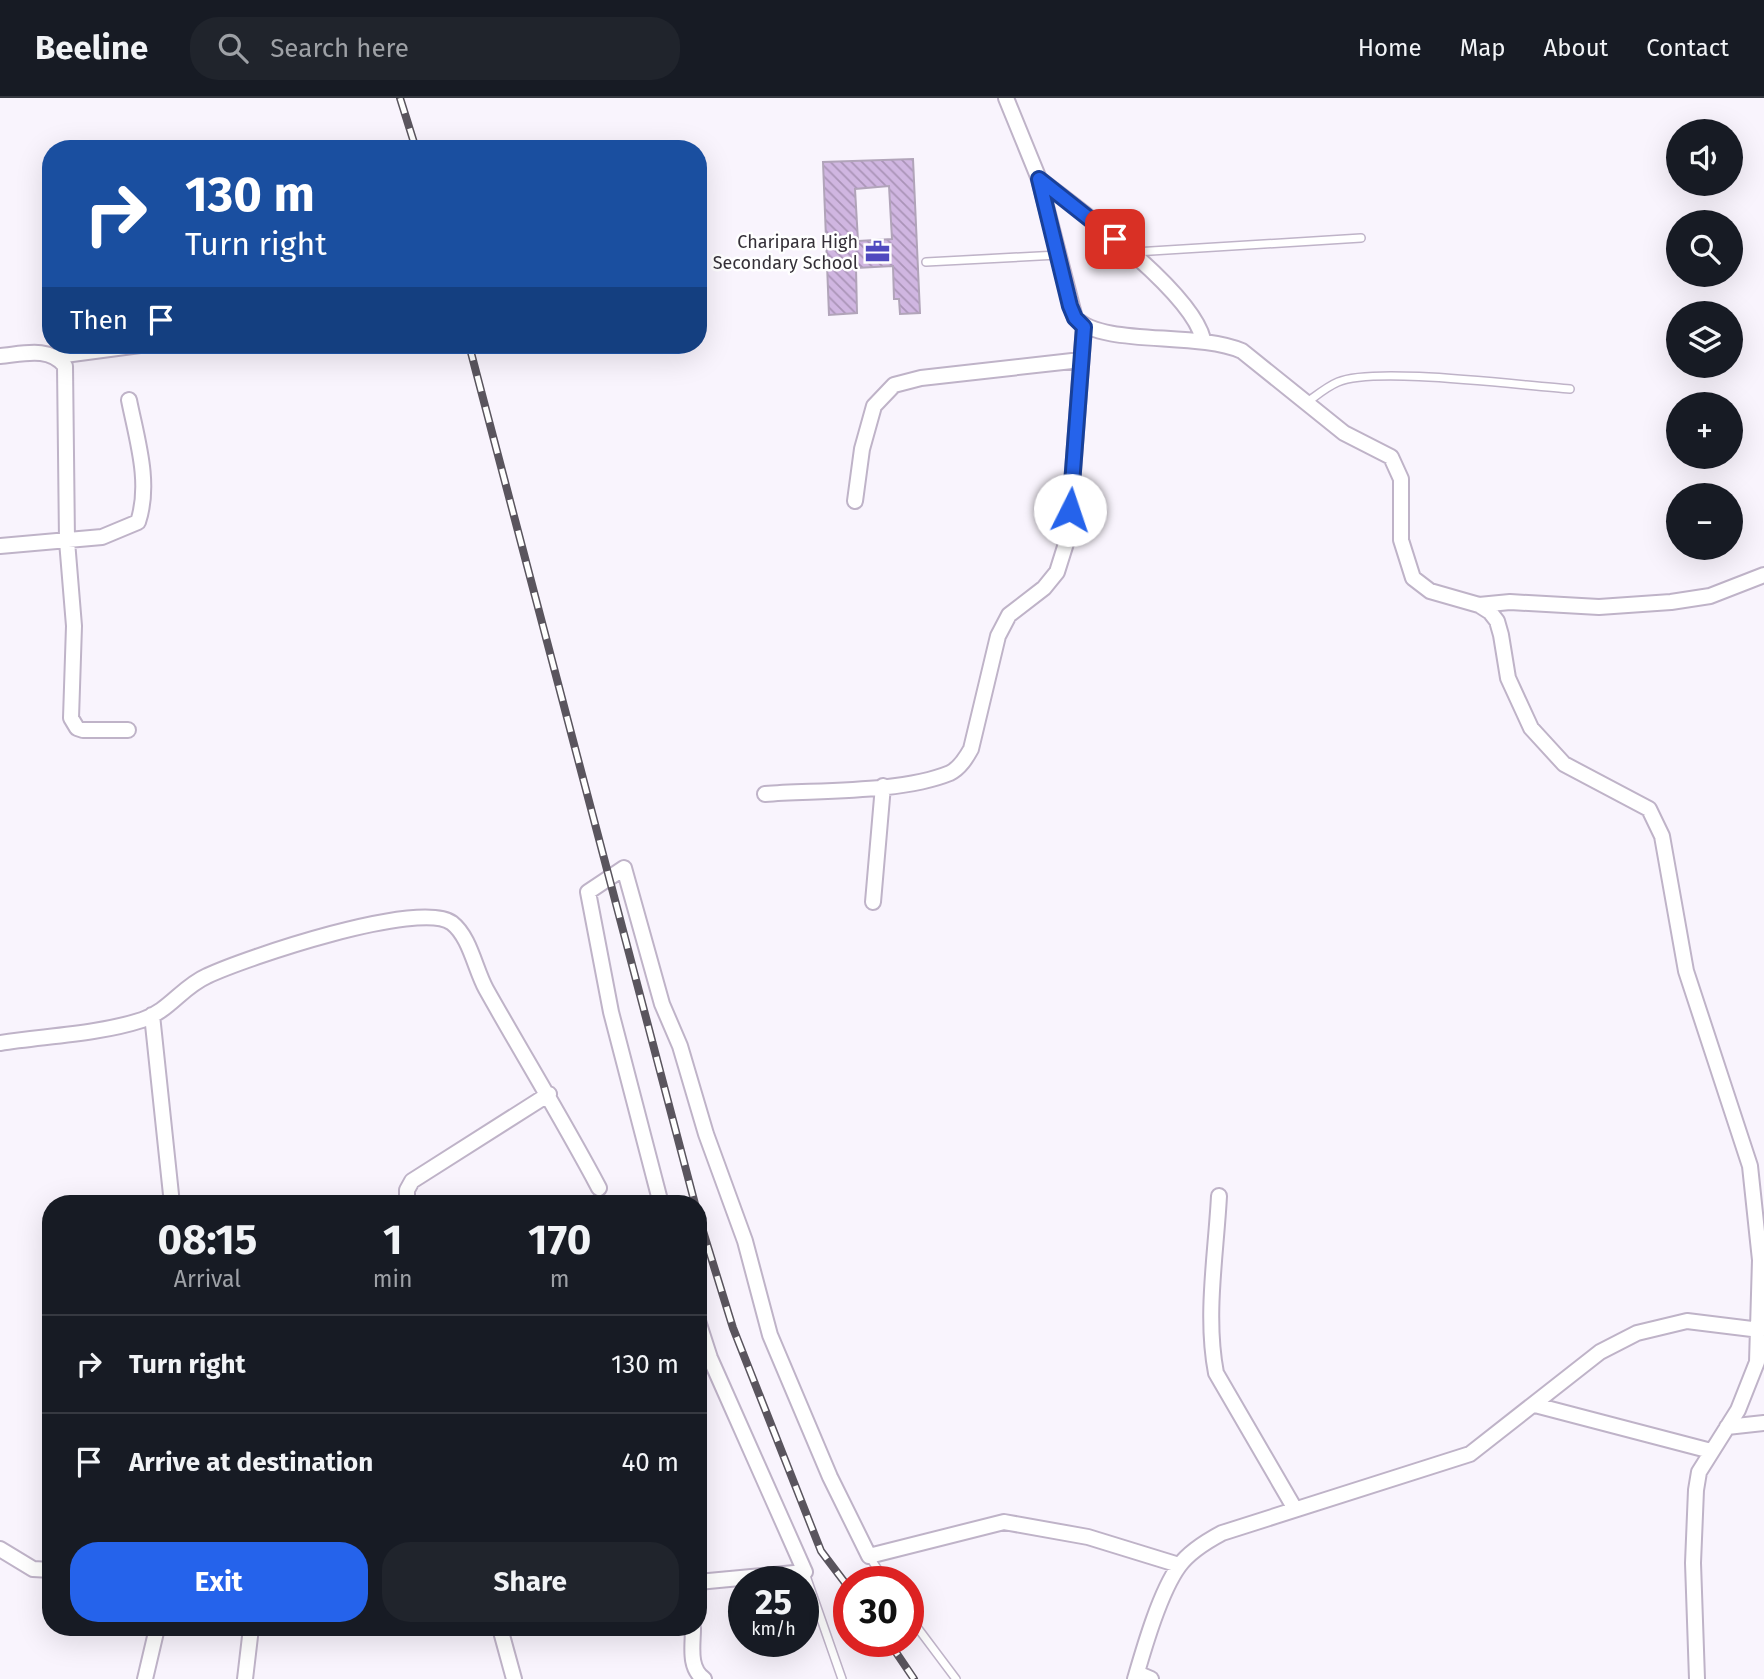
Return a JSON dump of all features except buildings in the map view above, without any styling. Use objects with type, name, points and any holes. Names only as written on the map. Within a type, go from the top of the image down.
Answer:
[{"type":"street","points":[[1006,98],[1039,179],[1075,318],[1084,327],[1108,333],[1203,339],[1242,351],[1344,433],[1391,457],[1401,479],[1401,540],[1413,578],[1430,591],[1479,605],[1510,602],[1599,607],[1671,602],[1710,596],[1764,575]]},
{"type":"street","points":[[1039,179],[1132,252],[1187,309],[1200,327],[1203,339]]},
{"type":"street","points":[[765,794],[911,784],[952,772],[964,761],[971,749],[998,636],[1009,615],[1044,588],[1057,572],[1068,537],[1084,327]]},
{"type":"street","points":[[0,356],[42,352]]},
{"type":"street","points":[[52,354],[65,366],[67,377],[67,541],[74,626],[71,718],[76,728],[83,730],[128,730]]},
{"type":"street","points":[[57,356],[72,354]]},
{"type":"street","points":[[855,501],[862,449],[874,406],[894,386],[920,378],[1081,360]]},
{"type":"street","points":[[0,546],[114,534],[138,522],[144,505],[143,486],[130,400]]},
{"type":"street","points":[[1479,605],[1497,621],[1508,678],[1531,729],[1564,764],[1633,799],[1654,815],[1669,861],[1686,971],[1730,1101],[1755,1193],[1760,1330],[1757,1362],[1749,1387],[1699,1472],[1693,1513],[1697,1679]]},
{"type":"street","points":[[873,902],[883,786]]},
{"type":"street","points":[[659,1195],[611,1013],[588,892],[624,868],[662,1004],[680,1046],[706,1134],[745,1241],[770,1335],[830,1477],[869,1556],[1004,1522],[1088,1537],[1179,1565]]},
{"type":"street","points":[[0,1043],[128,1023],[152,1015],[173,1003],[195,982],[229,968],[370,924],[422,915],[441,917],[453,923],[461,934],[484,985],[549,1094],[599,1188]]},
{"type":"street","points":[[152,1015],[171,1195]]},
{"type":"street","points":[[407,1195],[412,1181],[549,1094]]},
{"type":"street","points":[[1219,1196],[1211,1348],[1216,1373],[1295,1509]]},
{"type":"street","points":[[1151,1679],[1136,1676],[1146,1643],[1179,1565],[1203,1544],[1222,1533],[1470,1454],[1600,1352],[1637,1333],[1687,1321],[1760,1330]]},
{"type":"street","points":[[707,1349],[801,1566]]},
{"type":"street","points":[[1535,1405],[1710,1451]]},
{"type":"street","points":[[1727,1427],[1764,1423]]},
{"type":"street","points":[[0,1549],[33,1569],[42,1570]]},
{"type":"street","points":[[707,1581],[728,1579]]},
{"type":"street","points":[[145,1679],[154,1636]]},
{"type":"street","points":[[245,1679],[250,1636]]},
{"type":"street","points":[[502,1636],[514,1679]]},
{"type":"street","points":[[693,1636],[693,1662],[698,1675],[704,1679]]},
{"type":"lane","points":[[1132,252],[1183,252],[1361,238]]},
{"type":"lane","points":[[926,262],[1058,255]]},
{"type":"lane","points":[[1305,403],[1339,381],[1356,378],[1396,377],[1570,389]]},
{"type":"lane","points":[[869,1556],[876,1566]]},
{"type":"lane","points":[[819,1614],[842,1679]]},
{"type":"lane","points":[[924,1636],[956,1679]]},
{"type":"railway","points":[[400,98],[413,140]]},
{"type":"railway","points":[[471,354],[693,1195]]},
{"type":"railway","points":[[707,1244],[733,1328],[821,1551],[833,1567]]},
{"type":"railway","points":[[899,1657],[914,1679]]},
{"type":"place","name":"Charipara High Secondary School","points":[[878,252]]},
{"type":"route","points":[[1070,510],[1084,327],[1075,318],[1070,306],[1039,179],[1115,239]]}]
